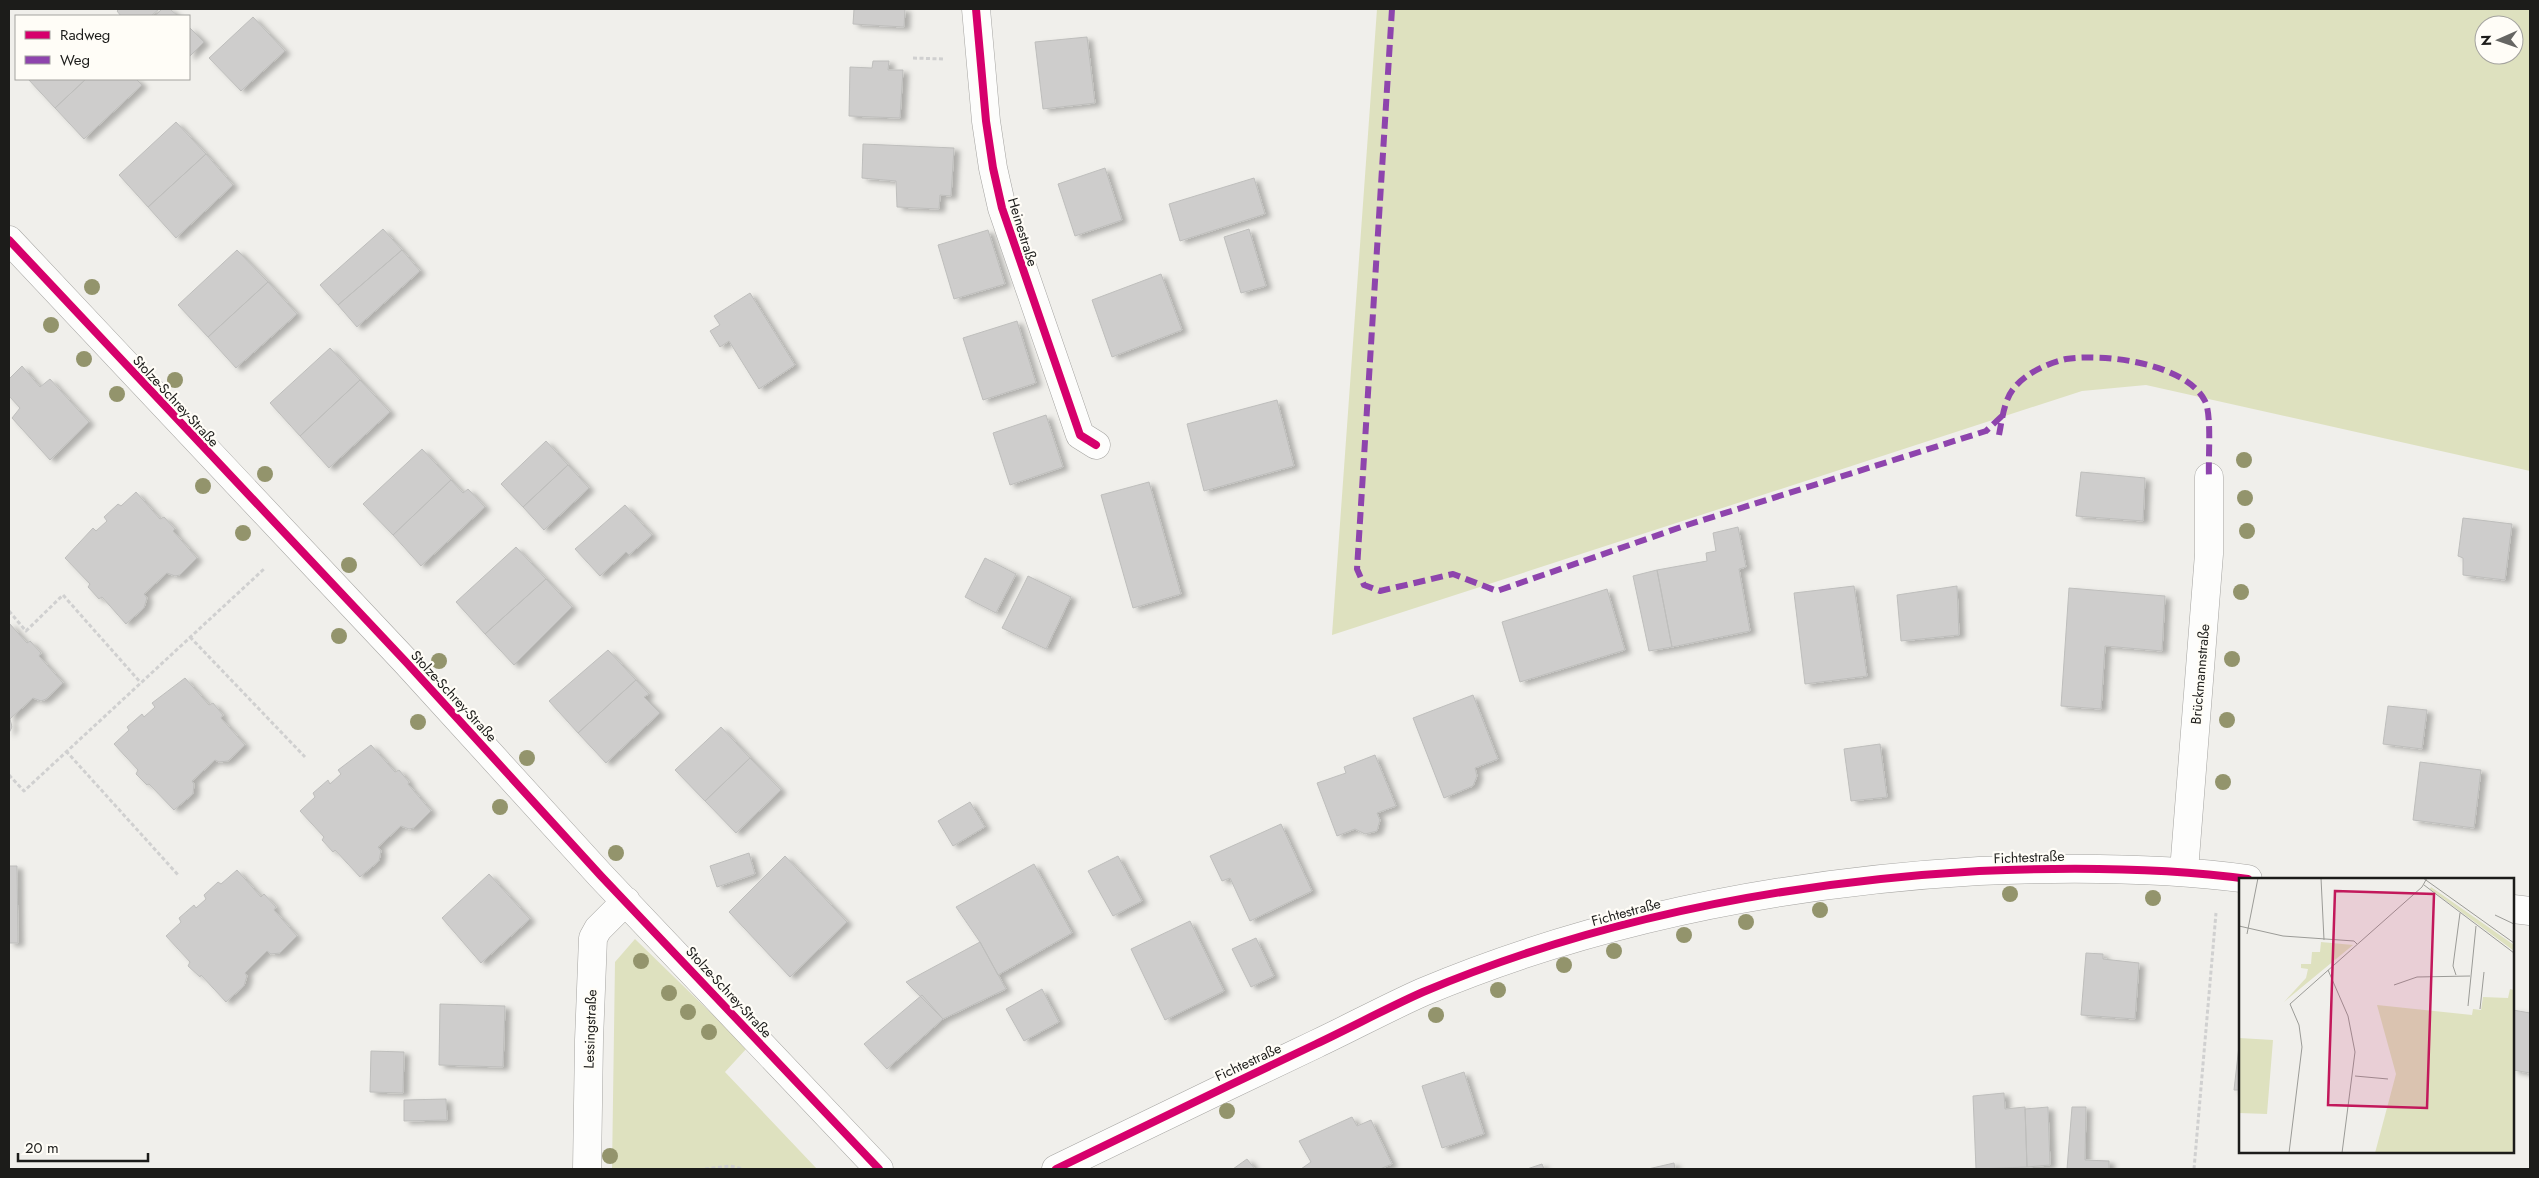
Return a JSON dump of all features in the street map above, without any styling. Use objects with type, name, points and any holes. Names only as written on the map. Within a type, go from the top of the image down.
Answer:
[{"type":"street","name":"Heinestraße","points":[[976,9],[986,121],[993,168],[1002,208],[1080,435],[1096,445]]},
{"type":"street","name":"Stolze-Schrey-Straße","points":[[9,240],[879,1169]]},
{"type":"street","name":"Brückmannstraße","points":[[2184,872],[2209,554],[2209,477]]},
{"type":"street","name":"Fichtestraße","points":[[1056,1169],[1422,993],[1475,972],[1604,930],[1667,914],[1789,889],[1902,876],[2049,868],[2184,872],[2241,878]]},
{"type":"street","name":"Lessingstraße","points":[[587,1169],[593,938],[598,929],[626,901]]},
{"type":"street","points":[[2514,909],[2530,911]]},
{"type":"path","points":[[9,775],[24,791],[264,569]]},
{"type":"path","points":[[9,611],[26,631],[63,595],[141,682]]},
{"type":"path","points":[[190,637],[305,757]]},
{"type":"path","points":[[66,751],[179,876]]},
{"type":"path","points":[[2194,1169],[2219,875]]},
{"type":"path","points":[[705,1169],[730,1166],[743,1169]]},
{"type":"green space","points":[[1377,9],[2530,9],[2530,471],[2146,385],[2082,391],[1332,635]]},
{"type":"green space","points":[[635,939],[747,1048],[725,1072],[817,1169],[612,1169],[615,962]]},
{"type":"building","points":[[119,9],[159,9],[152,15],[120,15],[117,11]]},
{"type":"building","points":[[162,9],[170,9],[177,15],[156,15]]},
{"type":"building","points":[[854,9],[905,9],[904,27],[853,24]]},
{"type":"building","points":[[253,17],[285,51],[241,91],[209,58]]},
{"type":"building","points":[[190,28],[204,42],[190,56]]},
{"type":"building","points":[[1087,37],[1095,103],[1043,109],[1035,42]]},
{"type":"building","points":[[873,61],[889,61],[888,70],[903,70],[900,118],[849,116],[850,67],[872,68]]},
{"type":"building","points":[[29,80],[85,80],[55,108]]},
{"type":"building","points":[[85,80],[137,80],[142,85],[84,139],[55,108]]},
{"type":"building","points":[[176,122],[206,154],[148,207],[119,175]]},
{"type":"building","points":[[863,144],[954,148],[951,196],[940,195],[939,209],[897,207],[896,181],[862,178]]},
{"type":"building","points":[[206,154],[233,185],[176,238],[148,207]]},
{"type":"building","points":[[1105,168],[1122,220],[1075,236],[1058,184]]},
{"type":"building","points":[[1254,178],[1265,214],[1180,241],[1169,204]]},
{"type":"building","points":[[383,229],[402,250],[338,305],[320,285]]},
{"type":"building","points":[[1249,229],[1266,286],[1241,293],[1224,237]]},
{"type":"building","points":[[988,230],[1005,284],[954,299],[938,245]]},
{"type":"building","points":[[237,250],[268,282],[208,337],[178,305]]},
{"type":"building","points":[[402,250],[420,271],[357,327],[338,305]]},
{"type":"building","points":[[1161,274],[1182,330],[1112,357],[1092,300]]},
{"type":"building","points":[[268,282],[297,314],[236,368],[208,337]]},
{"type":"building","points":[[750,293],[795,365],[759,389],[729,341],[720,347],[710,331],[720,325],[714,316]]},
{"type":"building","points":[[1017,321],[1036,383],[983,400],[963,338]]},
{"type":"building","points":[[330,348],[360,380],[300,436],[270,403]]},
{"type":"building","points":[[22,366],[40,387],[50,379],[89,422],[50,460],[12,418],[20,408],[9,396],[9,379]]},
{"type":"building","points":[[360,380],[390,412],[329,468],[300,436]]},
{"type":"building","points":[[1277,400],[1294,466],[1204,491],[1187,424]]},
{"type":"building","points":[[1046,415],[1063,467],[1010,485],[993,433]]},
{"type":"building","points":[[546,441],[568,465],[523,507],[501,484]]},
{"type":"building","points":[[422,449],[451,480],[393,535],[363,504]]},
{"type":"building","points":[[568,465],[589,488],[544,530],[523,507]]},
{"type":"building","points":[[2081,472],[2145,478],[2143,521],[2076,516]]},
{"type":"building","points":[[451,480],[463,493],[468,489],[485,507],[421,566],[393,535]]},
{"type":"building","points":[[1149,482],[1181,594],[1133,608],[1101,495]]},
{"type":"building","points":[[136,492],[160,519],[164,517],[175,529],[173,531],[197,558],[180,575],[175,576],[167,573],[144,594],[147,598],[144,608],[126,624],[102,597],[99,599],[88,587],[90,584],[65,558],[93,528],[96,531],[107,521],[104,517],[118,504],[121,506]]},
{"type":"building","points":[[625,505],[652,535],[629,555],[626,552],[600,576],[575,549]]},
{"type":"building","points":[[2463,518],[2512,524],[2505,580],[2463,575],[2463,558],[2458,556]]},
{"type":"building","points":[[1738,527],[1746,567],[1739,569],[1750,631],[1672,647],[1657,570],[1707,561],[1706,553],[1716,551],[1713,533]]},
{"type":"building","points":[[516,547],[546,579],[485,634],[456,602]]},
{"type":"building","points":[[985,558],[1016,574],[996,613],[965,597]]},
{"type":"building","points":[[1657,570],[1672,647],[1649,651],[1633,576]]},
{"type":"building","points":[[1028,576],[1071,597],[1046,649],[1002,628]]},
{"type":"building","points":[[546,579],[572,607],[514,665],[485,634]]},
{"type":"building","points":[[1854,586],[1867,676],[1805,684],[1794,593]]},
{"type":"building","points":[[1957,586],[1959,635],[1901,641],[1897,595]]},
{"type":"building","points":[[2069,588],[2165,596],[2162,651],[2105,646],[2101,709],[2061,706]]},
{"type":"building","points":[[1607,589],[1625,650],[1520,682],[1502,622]]},
{"type":"building","points":[[9,623],[27,643],[30,641],[41,653],[39,656],[63,683],[46,699],[41,701],[33,698],[10,719],[12,727],[9,733]]},
{"type":"building","points":[[608,650],[636,680],[578,733],[549,701]]},
{"type":"building","points":[[185,678],[209,705],[213,703],[223,715],[221,718],[245,745],[228,761],[219,762],[215,760],[192,781],[194,784],[193,794],[174,810],[149,784],[147,785],[136,774],[138,770],[114,744],[129,730],[127,727],[142,714],[144,717],[155,707],[152,703]]},
{"type":"building","points":[[636,680],[649,694],[644,697],[660,713],[606,763],[578,733]]},
{"type":"building","points":[[1473,695],[1498,759],[1475,768],[1477,776],[1473,786],[1444,798],[1413,718]]},
{"type":"building","points":[[2388,706],[2427,710],[2422,749],[2383,744]]},
{"type":"building","points":[[721,727],[750,758],[705,801],[675,770]]},
{"type":"building","points":[[1880,744],[1887,797],[1851,801],[1844,749]]},
{"type":"building","points":[[371,745],[395,772],[399,770],[409,782],[408,784],[431,811],[414,828],[409,829],[401,826],[378,847],[381,851],[379,861],[360,877],[335,850],[333,852],[322,840],[324,837],[300,811],[315,797],[313,793],[328,780],[330,784],[341,774],[338,770]]},
{"type":"building","points":[[1375,755],[1396,806],[1377,813],[1380,820],[1377,831],[1365,834],[1355,829],[1337,836],[1317,783],[1346,773],[1344,767]]},
{"type":"building","points":[[750,758],[781,790],[736,833],[705,801]]},
{"type":"building","points":[[2420,762],[2481,770],[2474,828],[2413,820]]},
{"type":"building","points":[[970,802],[985,827],[953,846],[938,821]]},
{"type":"building","points":[[1281,824],[1312,891],[1250,921],[1230,878],[1222,881],[1210,856]]},
{"type":"building","points":[[749,853],[755,874],[717,887],[710,866]]},
{"type":"building","points":[[785,856],[847,922],[790,977],[729,912]]},
{"type":"building","points":[[1118,856],[1142,901],[1113,916],[1088,871]]},
{"type":"building","points":[[1034,864],[1072,933],[998,975],[980,942],[956,907]]},
{"type":"building","points":[[9,866],[17,866],[18,943],[9,943]]},
{"type":"building","points":[[237,870],[261,897],[264,894],[276,907],[274,910],[297,936],[280,953],[271,954],[267,951],[245,973],[247,976],[244,986],[226,1002],[201,975],[200,977],[188,966],[190,962],[166,936],[181,922],[179,918],[194,905],[196,908],[206,899],[204,895],[218,882],[221,884]]},
{"type":"building","points":[[489,874],[530,919],[481,963],[442,918]]},
{"type":"building","points":[[1190,921],[1224,991],[1165,1020],[1131,949]]},
{"type":"building","points":[[1256,938],[1274,976],[1251,987],[1232,949]]},
{"type":"building","points":[[980,942],[1006,989],[943,1019],[906,982]]},
{"type":"building","points":[[2086,953],[2103,954],[2103,959],[2139,963],[2135,1019],[2081,1015]]},
{"type":"building","points":[[1042,989],[1059,1022],[1024,1041],[1006,1009]]},
{"type":"building","points":[[922,995],[943,1019],[887,1069],[864,1044]]},
{"type":"building","points":[[440,1004],[505,1006],[503,1067],[439,1065]]},
{"type":"building","points":[[2514,1010],[2530,1013],[2530,1073],[2514,1070]]},
{"type":"building","points":[[2239,1046],[2239,1090],[2234,1090]]},
{"type":"building","points":[[371,1051],[404,1052],[403,1093],[370,1092]]},
{"type":"building","points":[[1464,1072],[1484,1134],[1442,1148],[1422,1086]]},
{"type":"building","points":[[2004,1093],[2005,1109],[2025,1107],[2027,1167],[1976,1169],[1973,1096]]},
{"type":"building","points":[[446,1099],[447,1120],[404,1121],[404,1100]]},
{"type":"building","points":[[2048,1107],[2050,1165],[2027,1167],[2025,1109]]},
{"type":"building","points":[[2072,1107],[2086,1107],[2085,1160],[2109,1161],[2109,1169],[2067,1169]]},
{"type":"building","points":[[1352,1117],[1357,1126],[1371,1120],[1392,1164],[1380,1169],[1301,1169],[1311,1162],[1299,1141]]},
{"type":"building","points":[[1247,1159],[1255,1169],[1233,1169]]},
{"type":"building","points":[[1674,1163],[1675,1169],[1648,1169]]},
{"type":"building","points":[[1542,1164],[1544,1169],[1527,1169]]},
{"type":"marked path","points":[[1392,9],[1357,569],[1364,585],[1380,591],[1453,574],[1497,591],[1687,525],[1986,431],[2002,416]]},
{"type":"marked path","points":[[1999,435],[2008,398],[2019,383],[2038,369],[2066,359],[2082,358],[2101,358],[2142,364],[2162,369],[2180,378],[2195,388],[2205,401],[2209,426],[2209,477]]},
{"type":"cycle path","points":[[976,9],[986,121],[993,168],[1002,208],[1080,435],[1096,445]]},
{"type":"cycle path","points":[[9,240],[406,662],[601,876],[879,1169]]},
{"type":"cycle path","points":[[1056,1169],[1423,992],[1557,943],[1626,924],[1766,895],[1908,876],[1979,871],[2114,869],[2181,872],[2240,878]]}]
